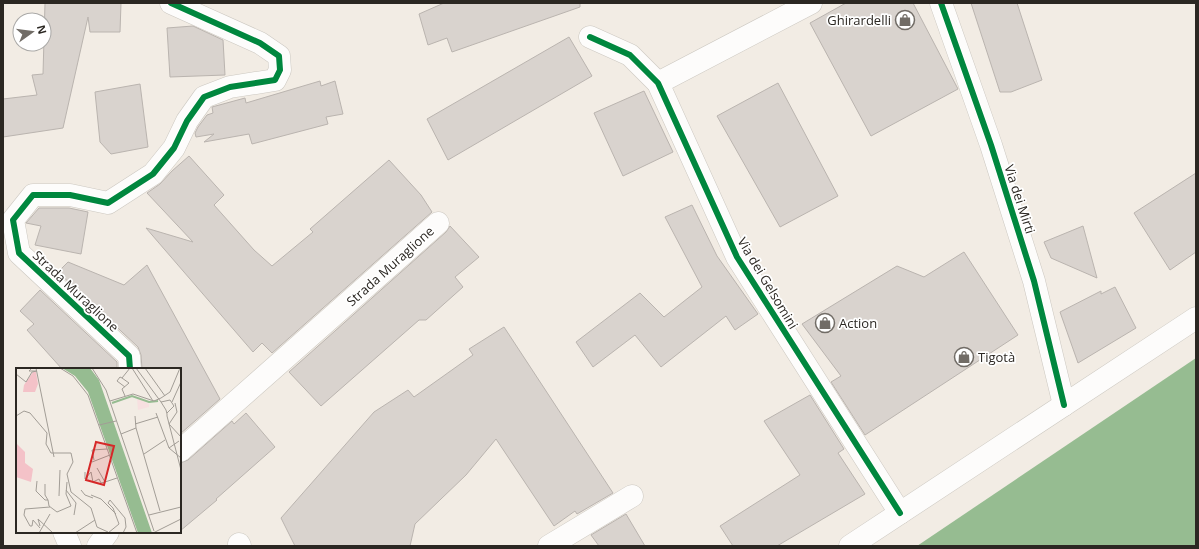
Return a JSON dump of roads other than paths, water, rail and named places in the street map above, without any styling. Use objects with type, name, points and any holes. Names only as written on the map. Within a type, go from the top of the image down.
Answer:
[{"type":"street","name":"Strada Muraglione","points":[[130,368],[129,356],[19,253],[13,220],[33,195],[70,195],[108,203],[154,174],[174,148],[187,121],[204,97],[230,87],[275,80],[280,70],[279,56],[260,43],[171,3]]},
{"type":"street","points":[[658,83],[811,3]]},
{"type":"street","name":"Via dei Mirti","points":[[941,3],[991,145],[1034,281],[1064,405]]},
{"type":"street","name":"Via dei Gelsomini","points":[[590,37],[630,55],[658,83],[737,257],[900,513]]},
{"type":"street","name":"Strada Muraglione","points":[[181,450],[438,223]]},
{"type":"street","points":[[850,546],[1196,318]]},
{"type":"street","points":[[549,546],[632,496]]},
{"type":"street","points":[[64,533],[70,546]]},
{"type":"street","points":[[98,546],[107,533]]},
{"type":"place","name":"Ghirardelli","points":[[905,20]]},
{"type":"place","name":"Action","points":[[825,323]]},
{"type":"place","name":"Tigotà","points":[[964,357]]}]
